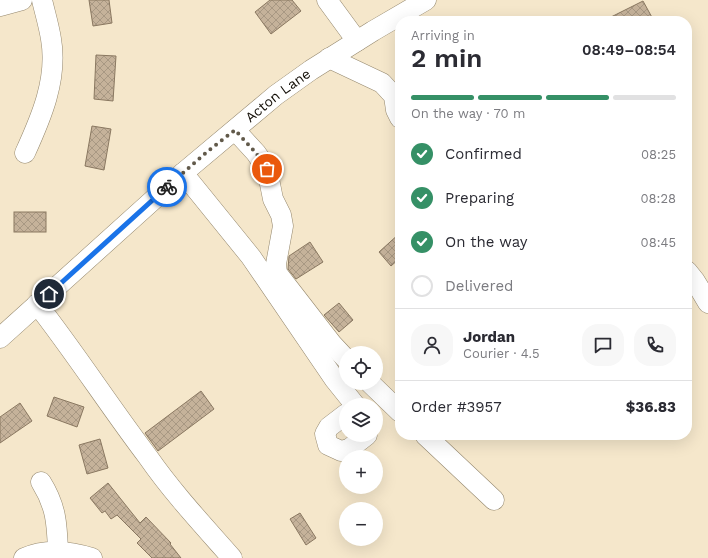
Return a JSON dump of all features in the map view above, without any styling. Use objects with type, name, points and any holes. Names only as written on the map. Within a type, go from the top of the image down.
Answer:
[{"type":"street","points":[[0,6],[22,0]]},
{"type":"street","points":[[25,153],[42,114],[52,68],[52,40],[42,0]]},
{"type":"street","points":[[327,0],[357,41]]},
{"type":"street","name":"Acton Lane","points":[[407,16],[426,0]]},
{"type":"street","name":"Acton Lane","points":[[0,338],[183,173],[276,95],[328,58],[357,41],[395,23]]},
{"type":"street","points":[[328,58],[382,83],[394,96],[395,103]]},
{"type":"street","points":[[235,130],[256,153],[267,169],[273,200],[281,215],[283,226],[276,264],[277,272],[339,351]]},
{"type":"street","points":[[183,173],[251,257],[335,380],[349,398]]},
{"type":"street","points":[[692,277],[708,303]]},
{"type":"street","points":[[37,304],[62,335],[148,459],[232,558]]},
{"type":"street","points":[[377,390],[395,407]]},
{"type":"street","points":[[339,419],[329,427],[325,434],[328,445],[341,451],[349,449],[358,442]]},
{"type":"street","points":[[430,440],[494,500]]},
{"type":"street","points":[[41,482],[50,495],[57,528],[58,551]]},
{"type":"street","points":[[24,558],[32,555],[58,551],[81,554],[92,558]]},
{"type":"building","points":[[89,0],[109,0],[112,23],[93,26]]},
{"type":"building","points":[[270,0],[292,0],[301,11],[271,34],[255,12]]},
{"type":"building","points":[[643,1],[651,16],[613,16]]},
{"type":"building","points":[[96,55],[116,56],[113,101],[94,99]]},
{"type":"building","points":[[92,126],[111,129],[104,170],[85,166]]},
{"type":"building","points":[[14,212],[46,212],[46,232],[14,232]]},
{"type":"building","points":[[395,238],[395,262],[391,266],[379,252]]},
{"type":"building","points":[[310,242],[323,262],[296,279],[288,269],[289,256]]},
{"type":"building","points":[[339,303],[353,320],[339,332],[324,315]]},
{"type":"building","points":[[201,391],[214,409],[158,451],[145,433]]},
{"type":"building","points":[[54,397],[84,407],[77,427],[47,416]]},
{"type":"building","points":[[20,403],[32,421],[0,443],[0,417]]},
{"type":"building","points":[[100,439],[108,468],[87,474],[79,445]]},
{"type":"building","points":[[108,483],[140,523],[146,517],[171,543],[170,544],[181,558],[152,558],[137,543],[141,539],[117,515],[111,519],[105,511],[102,513],[90,498]]},
{"type":"building","points":[[300,513],[316,538],[306,545],[290,519]]},
{"type":"way so far","points":[[167,187],[208,151],[235,130],[256,153],[267,169]]},
{"type":"route","points":[[49,294],[167,187]]}]
